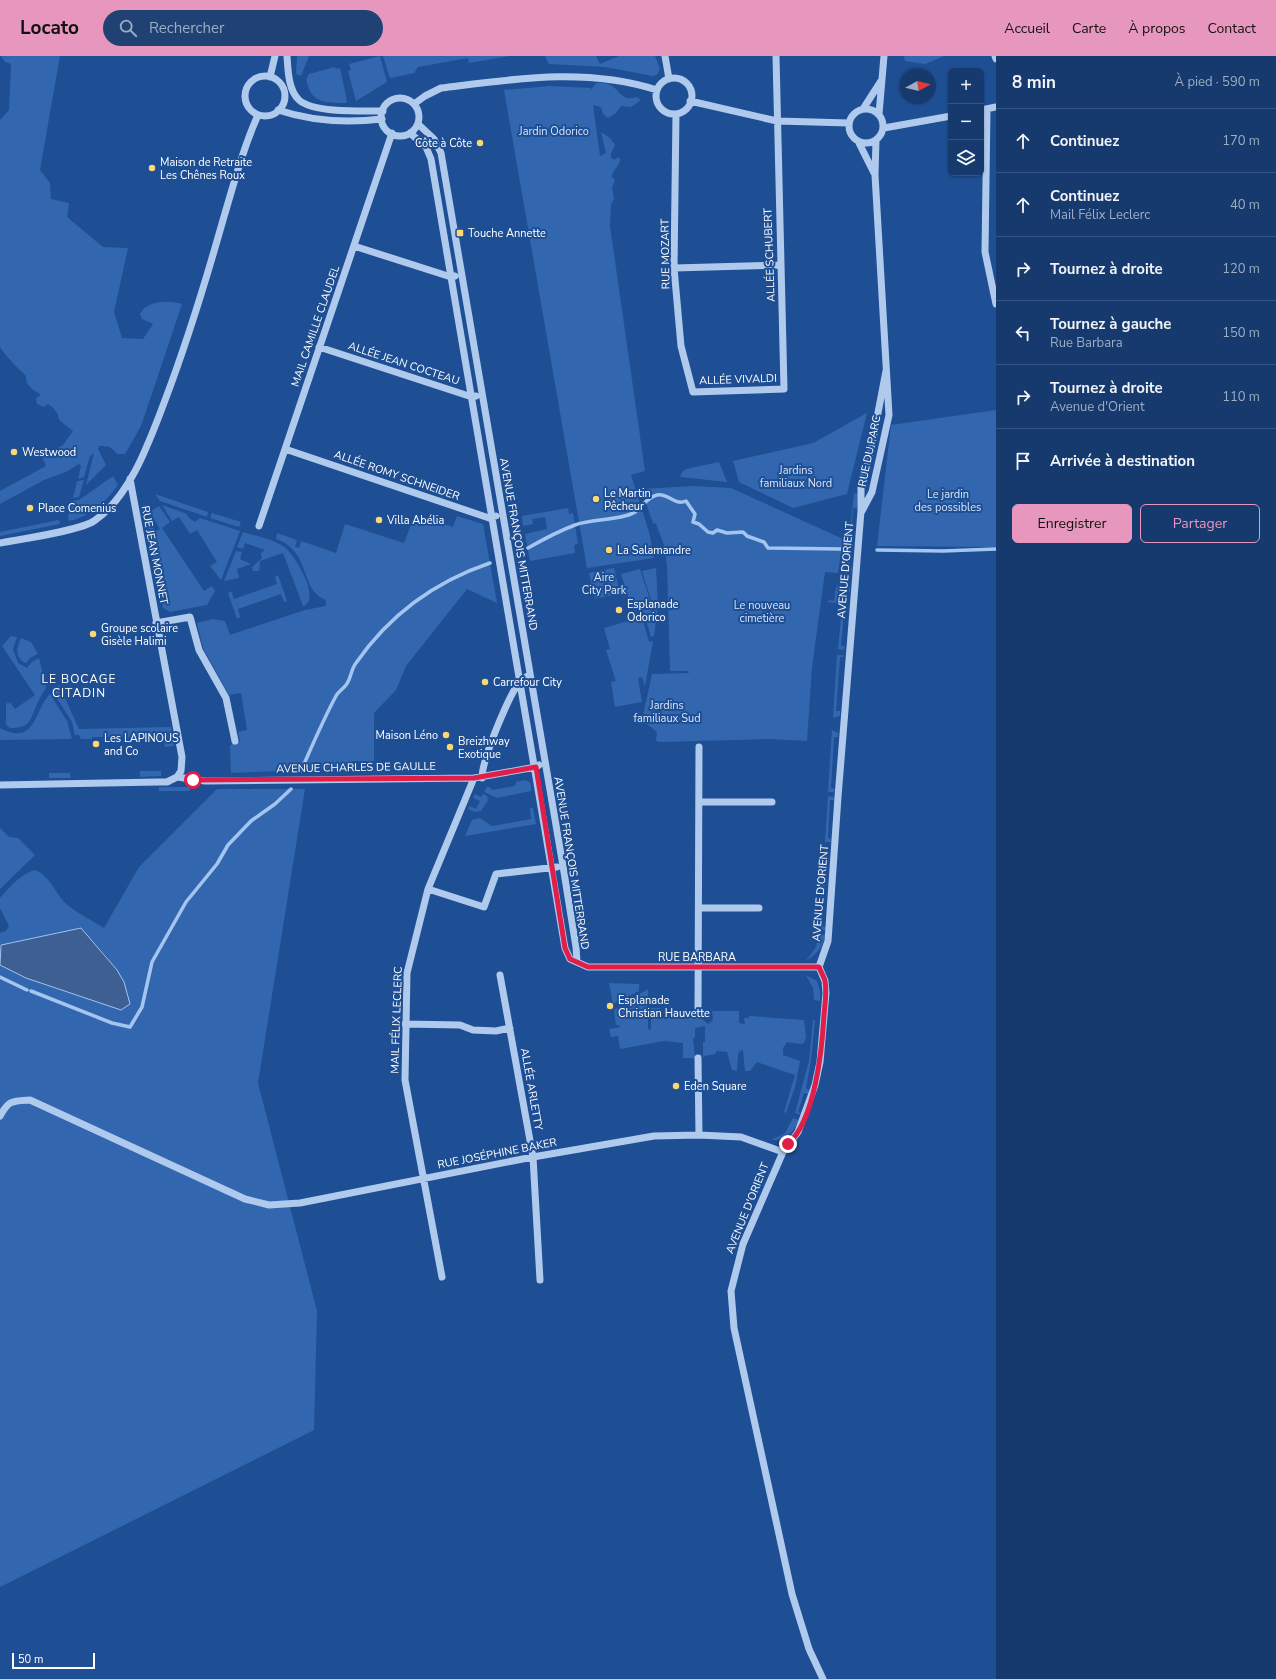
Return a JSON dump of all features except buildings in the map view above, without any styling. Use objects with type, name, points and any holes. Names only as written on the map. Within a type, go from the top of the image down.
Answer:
[{"type":"street","points":[[270,77],[275,56]]},
{"type":"street","points":[[287,56],[291,86],[299,100],[321,109],[383,111]]},
{"type":"street","points":[[665,56],[669,79]]},
{"type":"street","name":"ALLÉE SCHUBERT","points":[[776,56],[784,389]]},
{"type":"street","points":[[879,114],[884,56]]},
{"type":"street","points":[[414,104],[424,96],[441,88],[554,76],[622,80],[657,90]]},
{"type":"street","points":[[270,77],[276,80],[284,91],[284,102],[278,110],[270,115],[258,115],[247,105],[246,90],[248,85],[258,78],[270,77]]},
{"type":"street","points":[[669,79],[680,80],[688,86],[691,96],[685,110],[676,114],[664,111],[660,107],[656,96],[657,90],[662,83],[669,79]]},
{"type":"street","points":[[863,109],[882,81]]},
{"type":"street","points":[[400,98],[414,104],[419,114],[418,124],[410,133],[398,135],[392,133],[383,125],[383,111],[389,102],[400,98]]},
{"type":"street","points":[[690,101],[777,121],[849,124]]},
{"type":"street","points":[[996,107],[984,110],[985,252],[996,304]]},
{"type":"street","points":[[869,108],[879,114],[884,123],[884,128],[880,137],[876,140],[867,143],[858,141],[851,134],[849,124],[854,114],[863,109],[869,108]]},
{"type":"street","points":[[278,110],[296,117],[318,119],[365,121],[382,119]]},
{"type":"street","name":"RUE MOZART","points":[[676,114],[674,268],[681,346],[693,392]]},
{"type":"street","points":[[0,543],[92,522],[108,511],[116,502],[147,448],[179,362],[239,168],[258,115]]},
{"type":"street","points":[[884,128],[948,117]]},
{"type":"street","name":"AVENUE FRANÇOIS MITTERRAND","points":[[410,133],[426,147],[431,159],[536,767],[565,948],[570,959],[577,962],[563,866],[441,153],[434,139],[418,124]]},
{"type":"street","name":"MAIL CAMILLE CLAUDEL","points":[[259,526],[392,133]]},
{"type":"street","name":"RUE DU PARC","points":[[862,511],[872,492],[889,415],[875,175],[876,140]]},
{"type":"street","name":"RUE DU PARC","points":[[858,141],[875,175]]},
{"type":"street","points":[[354,246],[451,277],[461,276]]},
{"type":"street","points":[[674,268],[780,265]]},
{"type":"street","name":"ALLÉE JEAN COCTEAU","points":[[320,347],[472,397],[482,395]]},
{"type":"street","name":"RUE DU PARC","points":[[862,511],[861,487],[872,444],[886,370]]},
{"type":"street","name":"ALLÉE VIVALDI","points":[[693,392],[784,389]]},
{"type":"street","name":"ALLÉE ROMY SCHNEIDER","points":[[285,449],[489,518],[502,515]]},
{"type":"street","name":"RUE JEAN MONNET","points":[[130,478],[182,757],[181,771],[177,777]]},
{"type":"street","name":"AVENUE D'ORIENT","points":[[823,1679],[809,1649],[792,1594],[734,1328],[731,1291],[735,1269],[743,1244],[782,1152],[798,1132],[804,1120],[815,1085],[820,1062],[826,993],[825,981],[819,967],[828,941],[838,789],[862,511]]},
{"type":"street","points":[[156,623],[190,617],[199,650],[226,698],[235,741]]},
{"type":"street","points":[[482,778],[482,769],[490,746],[511,698],[521,682],[530,674]]},
{"type":"street","points":[[698,1015],[699,747]]},
{"type":"street","points":[[474,778],[482,778],[536,767],[544,760]]},
{"type":"street","name":"AVENUE CHARLES DE GAULLE","points":[[0,785],[166,782],[177,777],[205,781],[474,778]]},
{"type":"street","name":"MAIL FÉLIX LECLERC","points":[[442,1277],[422,1179],[405,1080],[407,973],[428,888],[474,778]]},
{"type":"street","points":[[699,802],[772,802]]},
{"type":"street","points":[[428,888],[484,907],[496,874],[563,866]]},
{"type":"street","points":[[699,908],[759,908]]},
{"type":"street","name":"RUE BARBARA","points":[[577,962],[588,967],[819,967]]},
{"type":"street","name":"ALLÉE ARLETTY","points":[[500,975],[533,1157],[540,1280]]},
{"type":"street","points":[[405,1024],[460,1025],[473,1030],[510,1028]]},
{"type":"street","points":[[698,1058],[698,1135]]},
{"type":"street","name":"RUE JOSÉPHINE BAKER","points":[[0,1116],[7,1104],[30,1100],[245,1199],[269,1205],[300,1203],[533,1157],[654,1136],[698,1135],[742,1137],[782,1152]]},
{"type":"green space","points":[[1,56],[60,56],[40,170],[50,183],[51,199],[69,203],[67,217],[103,247],[128,248],[114,312],[122,338],[143,339],[153,324],[142,319],[140,314],[143,309],[148,306],[159,302],[182,304],[141,426],[125,454],[117,454],[109,447],[99,446],[98,449],[106,465],[86,485],[94,453],[90,456],[84,477],[78,479],[81,466],[79,464],[66,472],[44,480],[0,504],[0,491],[46,466],[42,457],[63,445],[73,431],[59,420],[57,413],[48,404],[44,407],[37,404],[36,398],[41,395],[28,385],[26,376],[0,347],[0,120],[9,110],[11,64],[5,62]]},
{"type":"green space","points":[[297,56],[309,56],[301,76],[296,74]]},
{"type":"green space","points":[[380,56],[387,82],[356,101],[348,71],[351,70],[349,64]]},
{"type":"green space","points":[[383,56],[510,56],[469,63],[468,58],[418,67],[414,73],[391,78]]},
{"type":"green space","points":[[545,56],[596,56],[600,64],[619,56],[655,56],[660,69],[657,75],[653,76],[605,67],[549,64]]},
{"type":"green space","points":[[904,56],[944,56],[925,64],[905,61]]},
{"type":"green space","points":[[335,67],[336,69],[340,68],[347,101],[346,103],[334,103],[318,99],[310,92],[307,84],[309,74]]},
{"type":"green space","name":"Jardin Odorico","points":[[596,83],[610,85],[626,97],[637,97],[641,100],[631,107],[621,106],[615,114],[608,118],[603,114],[601,107],[593,105],[600,156],[606,153],[601,132],[610,138],[615,145],[611,153],[611,158],[614,160],[618,157],[620,159],[619,164],[612,175],[615,180],[612,188],[614,198],[611,205],[610,226],[645,471],[631,475],[649,532],[654,558],[587,568],[504,90],[549,86],[591,88],[591,90]]},
{"type":"green space","name":"Le jardin des possibles","points":[[996,410],[996,547],[877,546],[891,425]]},
{"type":"green space","name":"Jardins familiaux Nord","points":[[867,413],[847,494],[793,508],[739,482],[733,461],[813,443]]},
{"type":"green space","points":[[719,462],[727,482],[680,477],[682,472],[686,469]]},
{"type":"green space","points":[[113,476],[118,485],[108,498],[91,512],[69,521],[68,517],[72,501],[79,500]]},
{"type":"green space","points":[[84,480],[79,497],[73,498],[77,481]]},
{"type":"green space","name":"Le nouveau cimetière","points":[[693,486],[731,488],[843,539],[838,573],[825,572],[812,667],[807,741],[770,739],[660,742],[656,741],[657,732],[642,720],[652,674],[689,673],[688,671],[670,671],[667,565],[664,545],[656,524],[653,523],[641,489]]},
{"type":"green space","points":[[854,493],[858,494],[857,508],[853,508],[849,566],[852,567],[852,571],[845,574]]},
{"type":"green space","points":[[155,494],[208,512],[207,517],[160,501]]},
{"type":"green space","points":[[162,505],[187,514],[188,517],[195,522],[200,518],[240,531],[221,580],[210,566],[217,562],[197,530],[190,534],[179,517],[172,521]]},
{"type":"green space","points":[[159,506],[170,522],[162,528],[204,591],[212,586],[215,591],[207,605],[170,612],[163,608],[147,529],[151,526],[156,531],[160,529],[150,512]]},
{"type":"green space","points":[[568,508],[569,514],[573,513],[578,544],[574,545],[575,553],[530,561],[525,534],[547,529],[545,517],[532,519],[533,524],[523,526],[522,516]]},
{"type":"green space","points":[[212,513],[241,522],[239,527],[210,518]]},
{"type":"green space","points":[[415,514],[453,527],[457,516],[483,524],[497,603],[467,589],[406,666],[396,690],[374,713],[374,761],[354,761],[335,769],[231,773],[230,745],[240,742],[238,732],[247,730],[241,693],[229,695],[203,648],[197,623],[213,619],[225,621],[230,635],[305,610],[326,606],[326,600],[318,595],[312,588],[301,561],[295,552],[287,545],[276,539],[277,533],[297,540],[295,547],[299,548],[301,541],[336,553],[345,524],[404,543]]},
{"type":"green space","points":[[59,520],[60,524],[0,536],[0,532]]},
{"type":"green space","points":[[243,532],[275,542],[289,551],[305,577],[310,596],[308,602],[303,606],[283,553],[260,561],[259,571],[253,571],[252,567],[262,558],[261,553],[265,550],[245,543],[243,549],[237,547]]},
{"type":"green space","points":[[236,551],[242,552],[240,559],[251,564],[237,569],[239,578],[224,581]]},
{"type":"green space","name":"Aire City Park","points":[[614,568],[620,593],[595,599],[589,573]]},
{"type":"green space","points":[[656,568],[658,605],[654,636],[651,637],[643,610],[653,606],[642,571]]},
{"type":"green space","points":[[640,569],[651,603],[632,609],[621,574]]},
{"type":"green space","points":[[278,575],[287,601],[284,602],[281,594],[238,609],[240,617],[237,619],[228,593],[231,591],[234,599],[277,584],[275,577]]},
{"type":"green space","points":[[839,584],[837,603],[828,602],[829,600],[834,601],[836,587]]},
{"type":"green space","points":[[844,585],[850,588],[850,592],[846,593],[841,646],[845,646],[844,650],[838,649]]},
{"type":"green space","name":"Jardins familiaux Sud","points":[[642,617],[649,642],[653,641],[645,686],[642,677],[638,678],[642,702],[615,707],[611,682],[616,681],[606,650],[610,649],[604,628]]},
{"type":"green space","points":[[11,636],[17,637],[13,649],[18,663],[27,668],[32,662],[39,658],[46,687],[30,721],[27,724],[17,728],[10,728],[6,725],[6,702],[8,704],[10,702],[15,709],[35,695],[2,646]]},
{"type":"green space","points":[[21,638],[31,642],[38,654],[30,658],[26,663],[18,656],[17,649]]},
{"type":"green space","points":[[837,655],[844,655],[843,657],[840,657],[836,711],[840,711],[840,716],[833,718]]},
{"type":"green space","points":[[59,685],[79,729],[171,727],[174,746],[165,747],[163,738],[92,737],[92,739],[81,739],[78,734],[75,736],[72,722],[53,692],[54,688]]},
{"type":"green space","points":[[50,694],[67,721],[72,739],[0,740],[0,728],[12,733],[21,733],[27,730]]},
{"type":"green space","points":[[832,730],[838,733],[838,737],[834,737],[831,788],[835,789],[834,792],[828,792]]},
{"type":"green space","points":[[140,771],[161,771],[161,776],[140,777]]},
{"type":"green space","points":[[49,773],[70,773],[71,778],[49,778]]},
{"type":"green space","points":[[525,780],[531,784],[531,791],[497,798],[484,792],[487,787],[490,787],[492,790],[515,786],[516,782]]},
{"type":"green space","points":[[159,787],[190,787],[190,791],[159,791]]},
{"type":"green space","points":[[217,789],[305,789],[258,1083],[317,1311],[314,1430],[0,1587],[0,965],[26,978],[121,1010],[124,1009],[107,957],[81,928],[0,945],[0,933],[6,931],[9,926],[0,908],[0,898],[20,878],[35,870],[46,878],[69,906],[104,928],[139,867]]},
{"type":"green space","points":[[475,794],[481,797],[483,794],[487,796],[488,800],[481,811],[475,812],[468,809],[469,806],[476,809],[480,801],[473,798]]},
{"type":"green space","points":[[828,796],[834,797],[834,800],[830,800],[828,838],[831,839],[831,842],[825,842]]},
{"type":"green space","points":[[530,808],[533,808],[536,824],[465,836],[472,820],[480,818],[492,826],[531,819]]},
{"type":"green space","points":[[0,828],[9,837],[18,838],[35,855],[0,889]]},
{"type":"green space","points":[[822,877],[825,877],[822,926],[825,927],[825,930],[819,930]]},
{"type":"green space","points":[[818,935],[825,935],[823,943],[816,953],[806,961],[816,947]]},
{"type":"green space","points":[[806,975],[817,981],[820,991],[820,1001],[814,1000],[813,988]]},
{"type":"green space","points":[[609,983],[639,984],[639,991],[613,1004]]},
{"type":"green space","points":[[648,989],[648,1029],[651,1030],[651,1008],[660,1008],[661,1018],[701,1018],[708,1024],[713,1020],[712,1011],[739,1011],[739,1023],[745,1024],[744,1018],[749,1018],[749,1016],[804,1020],[806,1037],[804,1043],[800,1044],[787,1042],[783,1048],[783,1055],[800,1061],[795,1087],[786,1113],[784,1112],[795,1075],[757,1062],[750,1071],[745,1071],[743,1050],[738,1054],[737,1071],[732,1070],[727,1052],[717,1051],[715,1054],[705,1056],[703,1058],[705,1026],[695,1028],[695,1038],[693,1038],[695,1058],[683,1058],[683,1043],[664,1041],[620,1049],[618,1036],[611,1037],[609,1029],[620,1027],[619,1025],[616,1025],[614,1010],[617,1008],[621,1018],[619,1006]]},
{"type":"green space","points":[[813,1020],[815,1020],[811,1061],[806,1088],[809,1090],[808,1094],[804,1093],[798,1112],[801,1113],[801,1115],[795,1113],[809,1061]]},
{"type":"green space","points":[[793,1118],[799,1120],[794,1129],[785,1138],[771,1140],[785,1133]]},
{"type":"shaded area","points":[[81,928],[117,970],[124,982],[130,1004],[121,1010],[26,978],[0,965],[1,945]]},
{"type":"waterway","points":[[528,548],[563,530],[581,523],[630,515],[650,498],[661,495],[678,502],[686,501],[695,514],[693,522],[699,524],[708,532],[713,533],[717,530],[727,533],[743,532],[747,536],[764,542],[768,548],[841,549]]},
{"type":"waterway","points":[[877,550],[943,551],[996,549]]},
{"type":"waterway","points":[[301,771],[336,696],[348,683],[356,663],[383,629],[432,590],[450,580],[490,563]]},
{"type":"waterway","points":[[31,991],[112,1023],[130,1027],[142,1007],[152,962],[186,902],[217,864],[228,845],[251,821],[275,804],[291,789]]},
{"type":"waterway","points":[[0,977],[27,990]]},
{"type":"place","name":"Côte à Côte","points":[[480,143]]},
{"type":"place","name":"Maison de Retraite Les Chênes Roux","points":[[152,168]]},
{"type":"place","name":"Touche Annette","points":[[460,233]]},
{"type":"place","name":"Westwood","points":[[14,452]]},
{"type":"place","name":"Le Martin Pêcheur","points":[[596,499]]},
{"type":"place","name":"Place Comenius","points":[[30,508]]},
{"type":"place","name":"Villa Abélia","points":[[379,520]]},
{"type":"place","name":"La Salamandre","points":[[609,550]]},
{"type":"place","name":"Esplanade Odorico","points":[[619,610]]},
{"type":"place","name":"Groupe scolaire Gisèle Halimi","points":[[93,634]]},
{"type":"place","name":"Carrefour City","points":[[485,682]]},
{"type":"place","name":"Maison Léno","points":[[446,735]]},
{"type":"place","name":"Les LAPINOUS and Co","points":[[96,744]]},
{"type":"place","name":"Breizhway Exotique","points":[[450,747]]},
{"type":"place","name":"Esplanade Christian Hauvette","points":[[610,1006]]},
{"type":"place","name":"Eden Square","points":[[676,1086]]},
{"type":"district","name":"LE BOCAGE CITADIN","points":[[79,686]]},
{"type":"route","points":[[193,780],[453,777],[482,778],[536,767],[565,948],[570,959],[588,967],[819,967],[825,981],[826,993],[820,1062],[815,1085],[804,1120],[794,1139],[788,1144]]}]
